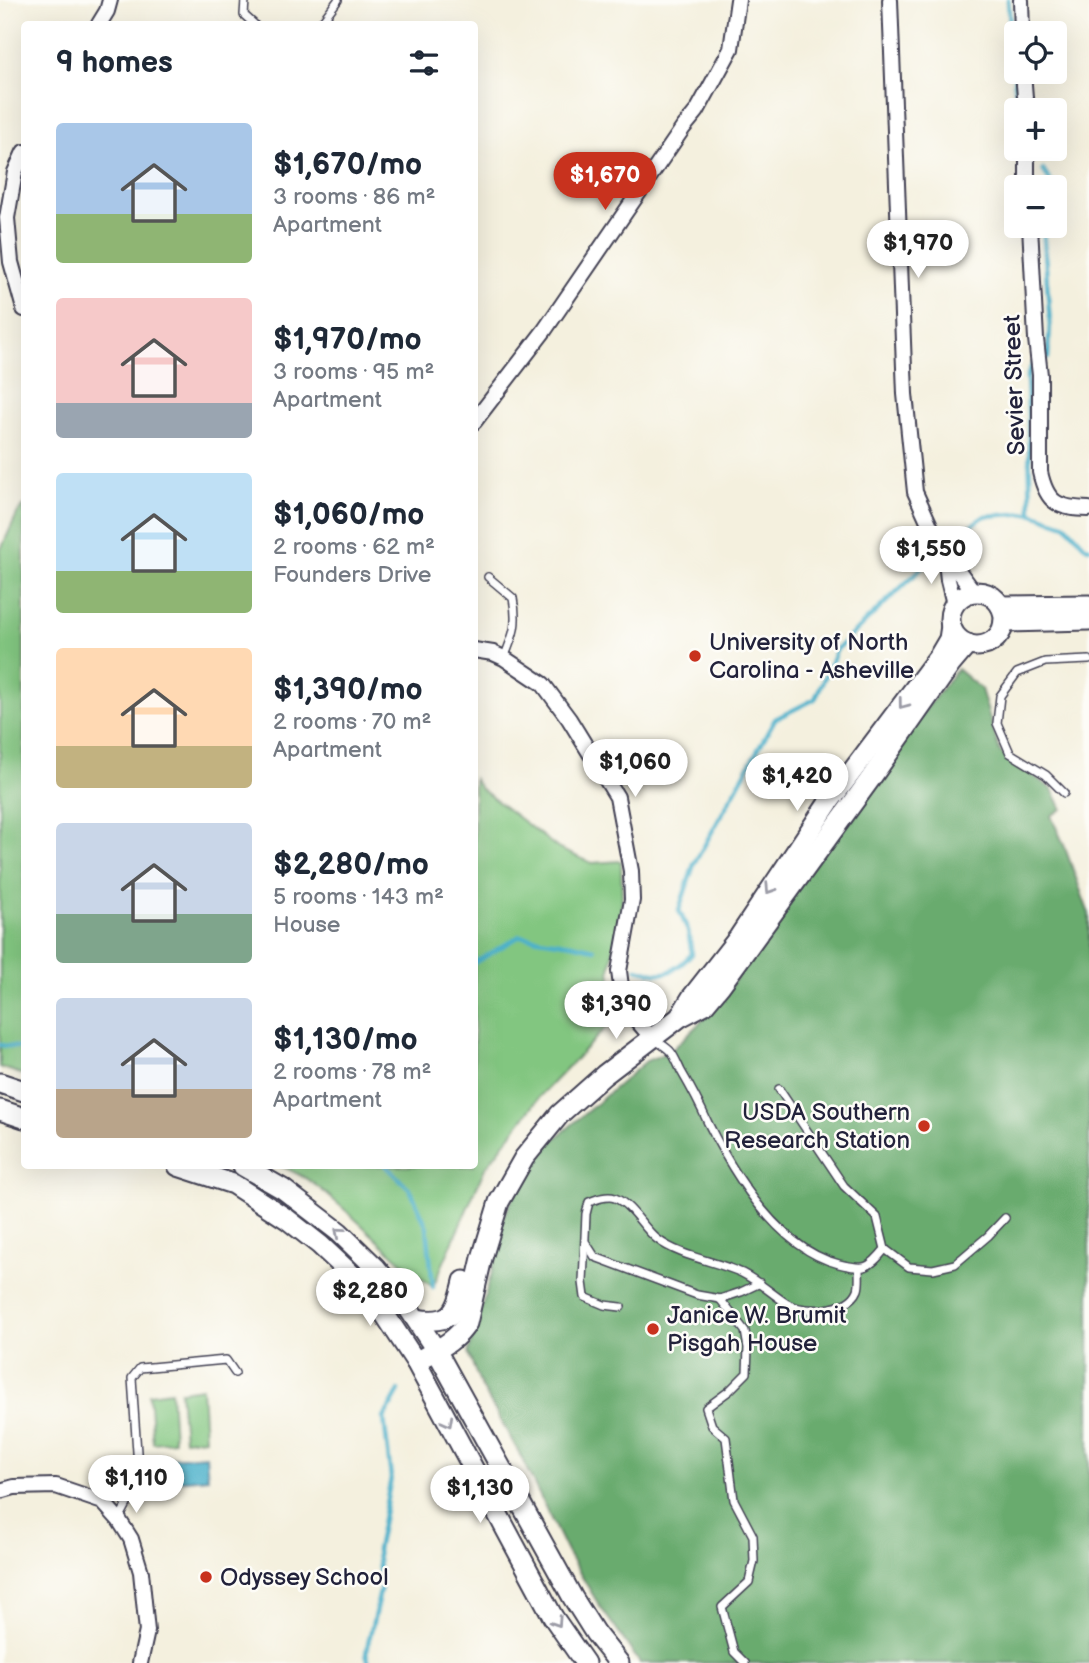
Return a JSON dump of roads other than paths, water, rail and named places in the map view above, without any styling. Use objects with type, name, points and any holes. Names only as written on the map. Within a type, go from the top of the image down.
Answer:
[{"type":"main road","points":[[680,1017],[739,937],[829,802],[939,656],[949,639],[954,604],[965,595],[980,592],[992,597],[1002,614],[1000,633],[991,641],[980,645],[968,644],[956,635],[951,626]]},
{"type":"main road","points":[[1002,614],[1089,605]]},
{"type":"main road","points":[[1002,614],[1089,620]]},
{"type":"main road","points":[[417,1319],[440,1321],[458,1306],[478,1232],[524,1158],[561,1114],[604,1075],[652,1038],[680,1017],[705,1004],[720,986],[968,644]]},
{"type":"main road","points":[[0,1083],[21,1090]]},
{"type":"main road","points":[[0,1110],[21,1117]]},
{"type":"main road","points":[[187,1169],[233,1184],[287,1219],[320,1245],[378,1304],[416,1362],[553,1616],[585,1663]]},
{"type":"main road","points":[[248,1169],[283,1189],[339,1231],[390,1283],[436,1350],[573,1598],[595,1633],[619,1663]]},
{"type":"main road","points":[[416,1362],[462,1331],[467,1323],[482,1258],[499,1202]]},
{"type":"street","points":[[101,21],[110,0]]},
{"type":"street","points":[[890,0],[905,394],[915,492],[946,561],[954,604]]},
{"type":"street","points":[[1021,0],[1022,21]]},
{"type":"street","points":[[478,417],[544,331],[697,111],[731,49],[738,1]]},
{"type":"street","points":[[21,159],[15,172],[7,218],[10,262],[21,300]]},
{"type":"street","name":"Sevier Street","points":[[1031,238],[1040,375],[1040,472],[1043,486],[1056,504],[1089,509]]},
{"type":"street","points":[[946,561],[960,573],[974,592]]},
{"type":"street","points":[[478,651],[504,658],[543,684],[569,719],[617,797],[631,871],[632,900],[620,971],[622,994],[633,1016],[652,1038]]},
{"type":"street","points":[[0,1491],[14,1487],[56,1486],[103,1502],[119,1520],[131,1539],[141,1572],[147,1631],[144,1659]]},
{"type":"lane","points":[[245,0],[244,15],[251,21]]},
{"type":"lane","points":[[322,21],[338,0]]},
{"type":"lane","points":[[488,576],[513,598],[517,619],[504,658]]},
{"type":"lane","points":[[1064,793],[1046,775],[1010,753],[997,723],[1000,696],[1017,673],[1045,662],[1089,660]]},
{"type":"lane","points":[[652,1038],[671,1052],[740,1180],[787,1234],[808,1252],[832,1262],[859,1268],[874,1262],[885,1249]]},
{"type":"lane","points":[[779,1089],[845,1186],[877,1217],[885,1249],[909,1267],[933,1269],[955,1264],[1005,1218]]},
{"type":"lane","points":[[621,1307],[604,1305],[586,1297],[583,1282],[586,1214],[589,1202],[600,1198],[614,1197],[657,1239],[683,1253],[741,1272],[788,1304],[812,1310],[849,1302],[858,1289],[859,1268]]},
{"type":"lane","points":[[585,1243],[596,1257],[697,1295],[720,1299],[741,1293],[760,1283]]},
{"type":"lane","points":[[720,1299],[746,1331],[748,1348],[747,1373],[706,1408],[712,1426],[726,1438],[734,1500],[753,1536],[754,1561],[749,1582],[722,1608],[734,1652],[745,1663]]},
{"type":"lane","points":[[119,1520],[139,1482],[132,1378],[140,1368],[226,1360],[235,1373]]},
{"type":"water","points":[[206,1455],[208,1478],[160,1482],[158,1459]]},
{"type":"waterway","points":[[1008,0],[1016,98]]},
{"type":"waterway","points":[[1043,170],[1046,175]]},
{"type":"waterway","points":[[1044,238],[1050,324],[1048,358]]},
{"type":"waterway","points":[[1031,513],[1027,377],[1033,363]]},
{"type":"waterway","points":[[952,538],[985,516],[1031,513],[1066,525],[1089,548]]},
{"type":"waterway","points":[[637,969],[655,973],[668,972],[692,954],[688,931],[679,910],[694,864],[775,719],[815,699],[837,649],[931,559]]},
{"type":"waterway","points":[[478,961],[520,936],[594,949]]},
{"type":"waterway","points":[[0,1045],[21,1048]]},
{"type":"waterway","points":[[389,1169],[410,1189],[427,1227],[433,1287]]},
{"type":"waterway","points":[[369,1663],[366,1653],[381,1587],[377,1550],[391,1478],[384,1418],[399,1391]]},
{"type":"place","name":"University of North Carolina - Asheville","points":[[695,656]]},
{"type":"place","name":"USDA Southern Research Station","points":[[924,1126]]},
{"type":"place","name":"Janice W. Brumit Pisgah House","points":[[653,1329]]},
{"type":"place","name":"Odyssey School","points":[[206,1577]]}]
